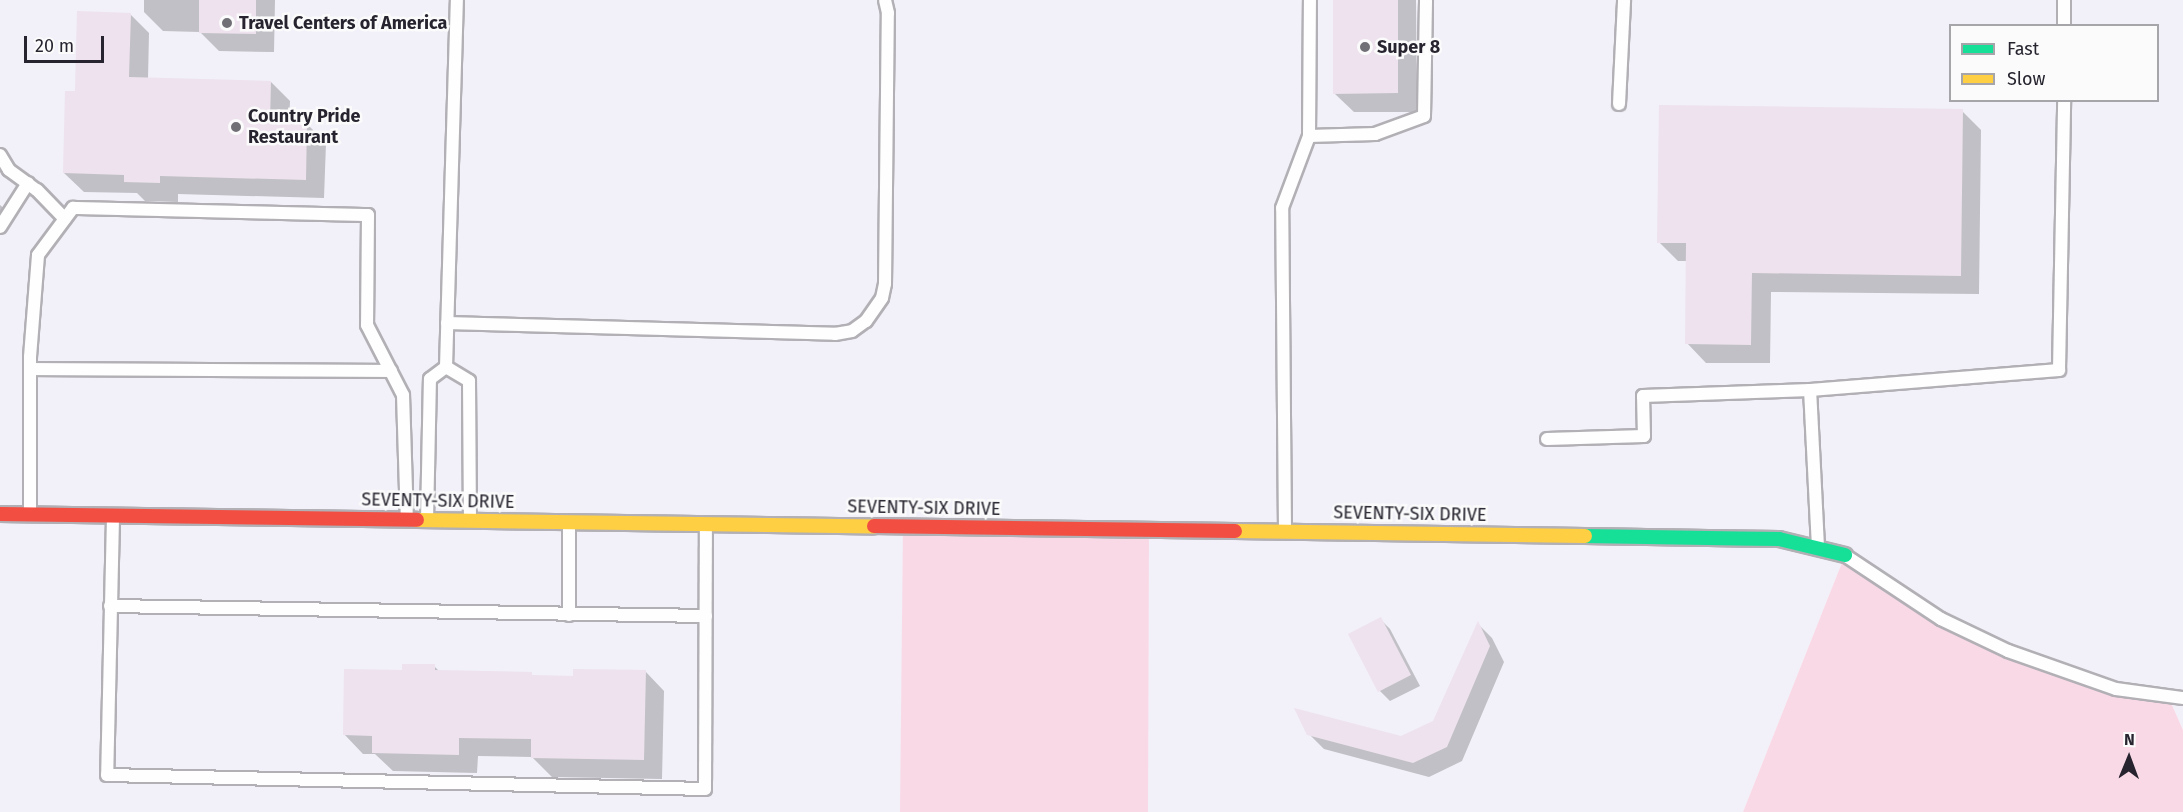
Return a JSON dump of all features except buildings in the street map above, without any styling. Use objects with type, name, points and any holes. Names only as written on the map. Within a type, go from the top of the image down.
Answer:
[{"type":"street","name":"SEVENTY-SIX DRIVE","points":[[0,514],[1285,530],[1779,539],[1845,555]]},
{"type":"lane","points":[[446,367],[457,0]]},
{"type":"lane","points":[[447,323],[835,334],[852,331],[866,321],[882,298],[885,284],[888,13],[885,0]]},
{"type":"lane","points":[[1285,530],[1282,208],[1309,136],[1310,0]]},
{"type":"lane","points":[[1309,136],[1375,134],[1424,116],[1426,0]]},
{"type":"lane","points":[[1619,104],[1623,0]]},
{"type":"lane","points":[[2064,0],[2064,24]]},
{"type":"lane","points":[[1547,439],[1644,436],[1643,396],[1810,390],[2059,370],[2064,102]]},
{"type":"lane","points":[[0,155],[9,170],[28,183],[65,219]]},
{"type":"lane","points":[[0,227],[28,183]]},
{"type":"lane","points":[[30,514],[31,369],[38,255],[73,208],[368,215],[367,325],[403,395],[407,519]]},
{"type":"lane","points":[[427,520],[430,379],[446,367]]},
{"type":"lane","points":[[446,367],[469,381],[470,520]]},
{"type":"lane","points":[[31,369],[391,371]]},
{"type":"lane","points":[[1810,390],[1818,548]]},
{"type":"lane","points":[[113,514],[107,775],[705,789],[706,523]]},
{"type":"lane","points":[[569,521],[569,615]]},
{"type":"lane","points":[[1845,555],[1941,619],[2008,651],[2116,689],[2183,698]]},
{"type":"lane","points":[[110,606],[706,616]]},
{"type":"shaded area","points":[[0,0],[2183,0],[2183,730],[2168,696],[2116,689],[1941,619],[1845,555],[1743,812],[0,812]]},
{"type":"shaded area","points":[[903,526],[1149,529],[1148,812],[900,812]]},
{"type":"shaded area","points":[[1845,555],[1941,619],[2066,674],[2168,696],[2183,730],[2183,812],[1743,812]]},
{"type":"traffic: fast","points":[[1585,536],[1779,539],[1845,555]]},
{"type":"traffic: slow","points":[[417,520],[874,526]]},
{"type":"traffic: slow","points":[[1235,531],[1585,536]]},
{"type":"traffic: jam","points":[[0,514],[417,520]]},
{"type":"traffic: jam","points":[[874,526],[1235,531]]},
{"type":"place","name":"Travel Centers of America","points":[[227,23]]},
{"type":"place","name":"Super 8","points":[[1365,47]]},
{"type":"place","name":"Country Pride Restaurant","points":[[236,127]]}]
